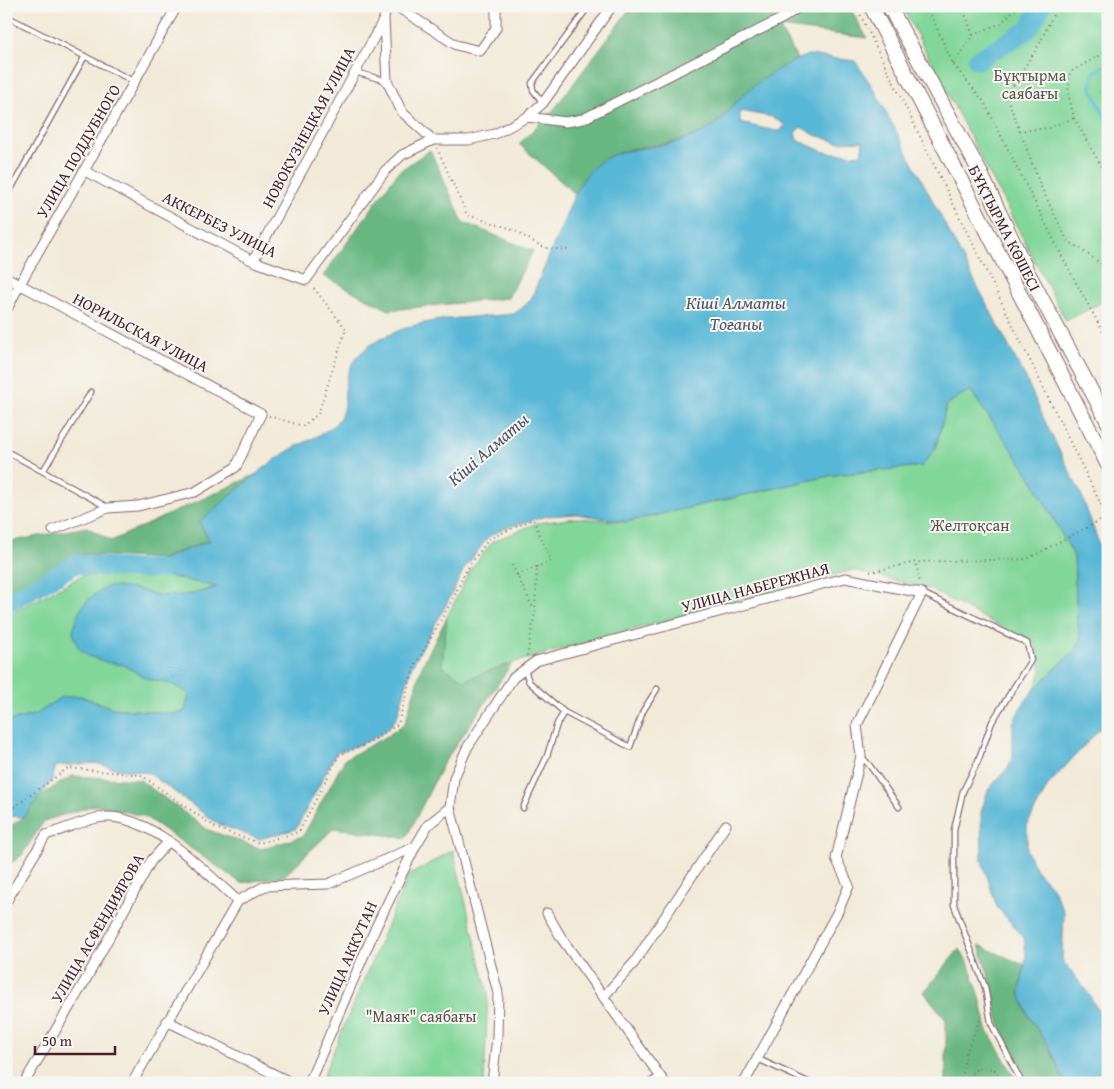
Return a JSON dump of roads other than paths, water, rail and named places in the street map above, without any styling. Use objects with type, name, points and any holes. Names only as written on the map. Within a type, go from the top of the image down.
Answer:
[{"type":"main road","name":"БҰҚТЫРМА КӨШЕСІ","points":[[871,6],[1108,465]]},
{"type":"main road","name":"БҰҚТЫРМА КӨШЕСІ","points":[[889,6],[982,174],[1027,271],[1108,422]]},
{"type":"street","name":"УЛИЦА ПОДДУБНОГО","points":[[6,311],[177,6]]},
{"type":"street","name":"НОВОКУЗНЕЦКАЯ УЛИЦА","points":[[253,261],[384,19],[386,6]]},
{"type":"street","points":[[396,6],[407,9],[456,45],[480,52],[496,28],[496,6]]},
{"type":"street","points":[[384,19],[387,81],[402,112],[433,140],[468,140],[495,134],[527,117],[543,103],[612,6]]},
{"type":"street","points":[[527,117],[566,122],[583,119],[783,18],[800,6]]},
{"type":"street","name":"АККЕРБЕЗ УЛИЦА","points":[[85,171],[253,261],[306,280],[385,171],[402,155],[433,140]]},
{"type":"street","name":"НОРИЛЬСКАЯ УЛИЦА","points":[[6,277],[261,414],[236,467],[195,492],[138,506],[108,508]]},
{"type":"street","points":[[53,530],[108,508]]},
{"type":"street","name":"УЛИЦА НАБЕРЕЖНАЯ","points":[[450,807],[454,778],[467,748],[513,678],[536,661],[845,578],[922,593]]},
{"type":"street","points":[[744,1083],[838,911],[849,886],[836,858],[861,756],[857,725],[922,593]]},
{"type":"street","points":[[132,1083],[209,954],[238,901],[265,886],[328,884],[415,847],[428,825],[450,807],[498,993],[497,1037],[492,1083]]},
{"type":"street","points":[[6,902],[46,835],[98,818],[123,819],[150,828],[169,841],[238,901]]},
{"type":"street","points":[[604,996],[634,962],[726,825]]},
{"type":"street","name":"УЛИЦА АСФЕНДИЯРОВА","points":[[24,1083],[85,981],[151,861],[169,841]]},
{"type":"street","name":"УЛИЦА АККУТАН","points":[[308,1083],[376,927],[415,847]]},
{"type":"street","points":[[547,913],[562,939],[663,1079]]},
{"type":"street","points":[[168,1021],[292,1083]]},
{"type":"lane","points":[[543,103],[533,90],[532,83],[589,6]]},
{"type":"lane","points":[[6,16],[135,82]]},
{"type":"lane","points":[[6,198],[85,56]]},
{"type":"lane","points":[[355,72],[387,81]]},
{"type":"lane","points":[[43,472],[91,392]]},
{"type":"lane","points":[[6,451],[108,508]]},
{"type":"lane","points":[[922,593],[1026,642],[1031,660],[992,722],[964,791],[954,830],[954,905],[984,986],[991,1023],[1022,1083]]},
{"type":"lane","points":[[525,668],[529,682],[564,712],[630,747],[644,711],[657,689]]},
{"type":"lane","points":[[523,808],[547,756],[557,724],[564,712]]},
{"type":"lane","points":[[861,756],[900,807]]},
{"type":"lane","points":[[758,1059],[810,1083]]},
{"type":"lane","points":[[648,1083],[663,1079]]},
{"type":"water","name":"Кіші Алматы Тоғаны","points":[[808,55],[855,61],[874,89],[1026,379],[1082,496],[1105,561],[1108,576],[1108,720],[1049,784],[1027,825],[1027,851],[1036,870],[1052,887],[1064,912],[1062,960],[1088,993],[1101,1015],[1104,1036],[1108,1045],[1108,1083],[1067,1083],[1063,1079],[1050,1048],[1028,1015],[1020,993],[1026,956],[1024,938],[997,907],[982,861],[981,812],[988,790],[1007,769],[1013,757],[1013,723],[1021,707],[1034,690],[1076,649],[1080,639],[1077,619],[1074,556],[1029,474],[970,390],[947,404],[935,449],[922,466],[833,475],[626,522],[577,514],[547,516],[505,528],[488,537],[464,569],[412,666],[397,717],[378,736],[336,753],[296,829],[259,839],[218,824],[149,773],[118,769],[96,763],[56,766],[52,780],[24,817],[6,816],[6,722],[37,714],[61,697],[80,696],[112,708],[177,714],[185,711],[189,694],[172,684],[145,678],[124,665],[88,656],[78,647],[73,632],[78,614],[88,599],[109,586],[136,589],[161,596],[193,594],[217,587],[136,569],[210,541],[199,522],[274,461],[291,449],[323,433],[334,425],[339,419],[344,406],[349,371],[359,355],[372,344],[415,325],[447,319],[513,314],[521,309],[531,299],[575,194],[584,178],[594,167],[616,154],[678,142],[712,127],[753,86],[780,68]],"holes":[[[740,111],[772,117],[785,125],[778,131],[740,123]],[[801,127],[815,135],[837,142],[863,141],[861,155],[824,152],[797,140],[795,133]]]},
{"type":"waterway","name":"Кіші Алматы","points":[[977,60],[1028,30],[1042,6]]},
{"type":"waterway","points":[[1108,64],[1094,72],[1091,87],[1108,124]]},
{"type":"waterway","name":"Кіші Алматы","points":[[6,604],[76,564],[136,569],[162,569]]},
{"type":"park label","name":"Бұқтырма саябағы","points":[[1030,84]]},
{"type":"park label","name":"Желтоқсан","points":[[970,525]]},
{"type":"park label","name":"\"Маяк\" саябағы","points":[[421,1016]]}]
